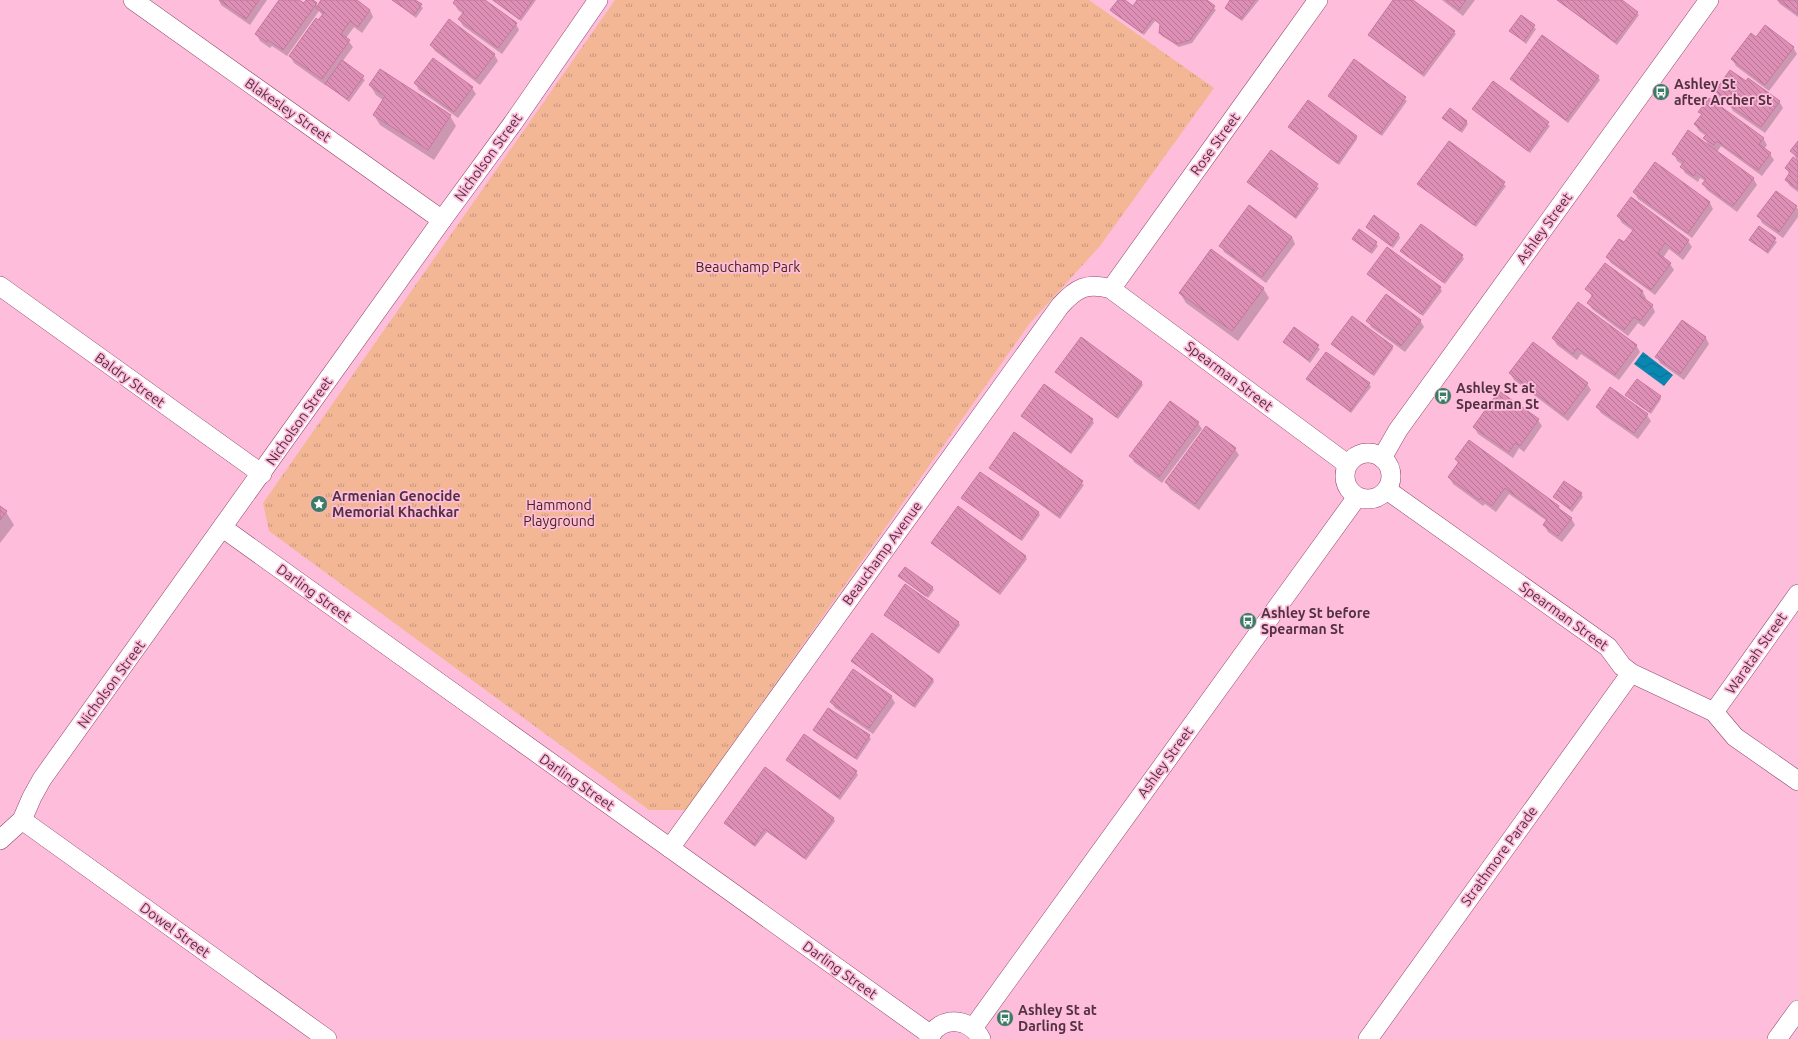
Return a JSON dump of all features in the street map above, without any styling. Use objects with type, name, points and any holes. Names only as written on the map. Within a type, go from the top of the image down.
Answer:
[{"type":"street","name":"Blakesley Street","points":[[133,0],[442,220]]},
{"type":"street","name":"Nicholson Street","points":[[0,840],[22,820],[42,779],[262,474],[442,220],[519,115],[598,0]]},
{"type":"street","name":"Rose Street","points":[[1111,289],[1318,0]]},
{"type":"street","name":"Ashley Street","points":[[1382,458],[1398,430],[1709,0]]},
{"type":"street","name":"Beauchamp Avenue","points":[[670,848],[1060,306],[1071,294],[1084,287],[1096,284],[1111,289]]},
{"type":"street","name":"Baldry Street","points":[[0,286],[262,474]]},
{"type":"street","name":"Spearman Street","points":[[1111,289],[1348,464]]},
{"type":"street","points":[[1363,453],[1377,454],[1387,462],[1391,473],[1387,490],[1369,500],[1356,497],[1351,493],[1345,482],[1344,476],[1348,464],[1352,459],[1363,453]]},
{"type":"street","name":"Spearman Street","points":[[1387,490],[1608,647],[1622,666],[1630,673],[1714,712],[1736,737],[1798,781]]},
{"type":"street","name":"Ashley Street","points":[[977,1033],[1356,497]]},
{"type":"street","name":"Darling Street","points":[[223,528],[670,848],[930,1037]]},
{"type":"street","name":"Waratah Street","points":[[1714,712],[1798,594]]},
{"type":"street","name":"Strathmore Parade","points":[[1368,1039],[1630,673]]},
{"type":"street","name":"Dowel Street","points":[[22,820],[327,1039]]},
{"type":"street","points":[[1777,1039],[1798,1010]]},
{"type":"street","points":[[930,1037],[943,1024],[951,1021],[959,1021],[977,1033]]},
{"type":"green space","name":"Beauchamp Park","points":[[615,0],[1089,0],[1214,88],[1100,246],[1030,323],[686,810],[649,810],[269,531],[263,503]]},
{"type":"water","points":[[1643,352],[1673,375],[1664,386],[1634,364]]},
{"type":"building","points":[[219,0],[259,0],[246,19]]},
{"type":"building","points":[[279,0],[299,0],[304,3],[306,0],[313,0],[317,3],[283,50],[268,40],[267,42],[255,34]]},
{"type":"building","points":[[321,0],[357,0],[370,10],[358,27],[350,21],[341,34],[350,40],[322,79],[289,56],[316,18],[318,20],[324,13],[316,8]]},
{"type":"building","points":[[392,0],[415,0],[422,4],[414,15]]},
{"type":"building","points":[[455,0],[485,0],[517,23],[498,48],[458,19],[464,12],[453,3]]},
{"type":"building","points":[[493,0],[533,0],[519,19]]},
{"type":"building","points":[[1118,0],[1125,0],[1133,6],[1137,0],[1207,0],[1215,6],[1190,40],[1177,44],[1159,33],[1160,24],[1153,18],[1142,33],[1110,10]]},
{"type":"building","points":[[1230,0],[1255,0],[1241,19],[1225,8]]},
{"type":"building","points":[[1393,0],[1413,0],[1455,31],[1422,74],[1368,35]]},
{"type":"building","points":[[1446,0],[1466,0],[1459,10]]},
{"type":"building","points":[[1557,0],[1622,0],[1638,12],[1615,42]]},
{"type":"building","points":[[1778,0],[1798,0],[1798,14]]},
{"type":"building","points":[[1521,15],[1535,25],[1524,41],[1509,31]]},
{"type":"building","points":[[449,19],[495,54],[476,79],[430,45]]},
{"type":"building","points":[[1765,25],[1794,47],[1765,85],[1731,59],[1751,33],[1756,37]]},
{"type":"building","points":[[1542,35],[1599,76],[1566,120],[1510,79]]},
{"type":"building","points":[[433,58],[473,87],[454,112],[414,83]]},
{"type":"building","points":[[1354,59],[1406,97],[1380,134],[1328,96]]},
{"type":"building","points":[[342,60],[364,76],[347,99],[325,84]]},
{"type":"building","points":[[380,69],[451,115],[428,150],[373,115],[385,96],[369,85]]},
{"type":"building","points":[[1730,70],[1746,81],[1748,78],[1780,101],[1761,127],[1728,104],[1730,102],[1715,91]]},
{"type":"building","points":[[1493,81],[1549,122],[1528,151],[1472,109]]},
{"type":"building","points":[[1709,98],[1764,138],[1759,144],[1771,153],[1758,170],[1717,141],[1714,145],[1703,138],[1707,134],[1694,124],[1702,114],[1698,112]]},
{"type":"building","points":[[1308,100],[1357,136],[1337,163],[1288,127]]},
{"type":"building","points":[[1450,108],[1467,121],[1460,131],[1442,118]]},
{"type":"building","points":[[1688,130],[1754,178],[1733,206],[1702,184],[1706,179],[1696,172],[1694,176],[1680,167],[1684,162],[1672,154]]},
{"type":"building","points":[[1449,141],[1505,182],[1474,225],[1417,184]]},
{"type":"building","points":[[1798,141],[1798,157],[1790,151]]},
{"type":"building","points":[[1271,150],[1318,184],[1295,217],[1247,182]]},
{"type":"building","points":[[1793,157],[1798,161],[1798,189],[1785,180],[1790,172],[1785,168]]},
{"type":"building","points":[[1655,162],[1710,202],[1688,233],[1633,192]]},
{"type":"building","points":[[1776,191],[1797,206],[1779,232],[1757,216]]},
{"type":"building","points":[[1631,197],[1689,240],[1679,254],[1665,243],[1658,253],[1671,263],[1651,290],[1606,257],[1619,239],[1624,242],[1634,229],[1617,216]]},
{"type":"building","points":[[1249,205],[1292,237],[1262,277],[1219,246]]},
{"type":"building","points":[[1374,215],[1399,234],[1391,246],[1366,227]]},
{"type":"building","points":[[1421,224],[1463,255],[1443,282],[1400,251]]},
{"type":"building","points":[[1759,226],[1776,238],[1767,252],[1749,240]]},
{"type":"building","points":[[1359,229],[1377,242],[1370,252],[1352,239]]},
{"type":"building","points":[[1387,247],[1441,287],[1421,314],[1367,274]]},
{"type":"building","points":[[1211,249],[1264,288],[1232,331],[1179,293]]},
{"type":"building","points":[[1605,263],[1643,291],[1640,295],[1653,305],[1640,321],[1634,317],[1624,330],[1587,303],[1593,295],[1585,289]]},
{"type":"building","points":[[1386,294],[1421,320],[1401,346],[1366,321]]},
{"type":"building","points":[[1578,302],[1637,345],[1615,375],[1577,348],[1573,354],[1552,338]]},
{"type":"building","points":[[1352,316],[1393,346],[1372,374],[1331,344]]},
{"type":"building","points":[[1682,320],[1706,337],[1680,374],[1655,357]]},
{"type":"building","points":[[1294,327],[1319,345],[1308,360],[1283,342]]},
{"type":"building","points":[[1081,337],[1142,382],[1116,417],[1055,372]]},
{"type":"building","points":[[1533,342],[1588,383],[1564,415],[1509,373]]},
{"type":"building","points":[[1326,352],[1370,383],[1350,411],[1306,379]]},
{"type":"building","points":[[1637,379],[1661,396],[1649,412],[1625,395]]},
{"type":"building","points":[[1044,384],[1093,419],[1070,452],[1021,416]]},
{"type":"building","points":[[1610,387],[1648,414],[1634,433],[1596,407]]},
{"type":"building","points":[[1499,391],[1539,419],[1520,446],[1515,443],[1509,452],[1473,427]]},
{"type":"building","points":[[1170,401],[1199,422],[1159,477],[1129,456]]},
{"type":"building","points":[[1206,426],[1236,448],[1195,504],[1165,482]]},
{"type":"building","points":[[1014,432],[1083,481],[1059,516],[989,468]]},
{"type":"building","points":[[1469,440],[1559,506],[1558,508],[1572,518],[1558,536],[1543,525],[1547,519],[1505,488],[1492,506],[1481,498],[1479,500],[1448,477],[1459,462],[1455,459]]},
{"type":"building","points":[[980,472],[1039,512],[1020,539],[961,498]]},
{"type":"building","points":[[1564,481],[1582,493],[1570,509],[1553,497]]},
{"type":"building","points":[[0,506],[7,511],[0,520]]},
{"type":"building","points":[[958,506],[1026,556],[998,592],[931,543]]},
{"type":"building","points":[[905,567],[933,587],[926,596],[898,576]]},
{"type":"building","points":[[905,584],[959,622],[938,652],[884,615]]},
{"type":"building","points":[[872,633],[933,679],[913,706],[851,661]]},
{"type":"building","points":[[853,669],[892,696],[869,728],[830,702]]},
{"type":"building","points":[[828,708],[870,735],[855,758],[813,730]]},
{"type":"building","points":[[804,734],[857,771],[838,797],[786,760]]},
{"type":"building","points":[[765,767],[834,818],[804,858],[765,829],[754,845],[724,823]]},
{"type":"place","name":"Ashley St after Archer St","points":[[1661,92]]},
{"type":"place","name":"Ashley St at Spearman St","points":[[1443,396]]},
{"type":"place","name":"Armenian Genocide Memorial Khachkar","points":[[319,504]]},
{"type":"place","name":"Ashley St before Spearman St","points":[[1248,621]]},
{"type":"place","name":"Ashley St at Darling St","points":[[1005,1018]]},
{"type":"park label","name":"Hammond Playground","points":[[559,514]]}]
